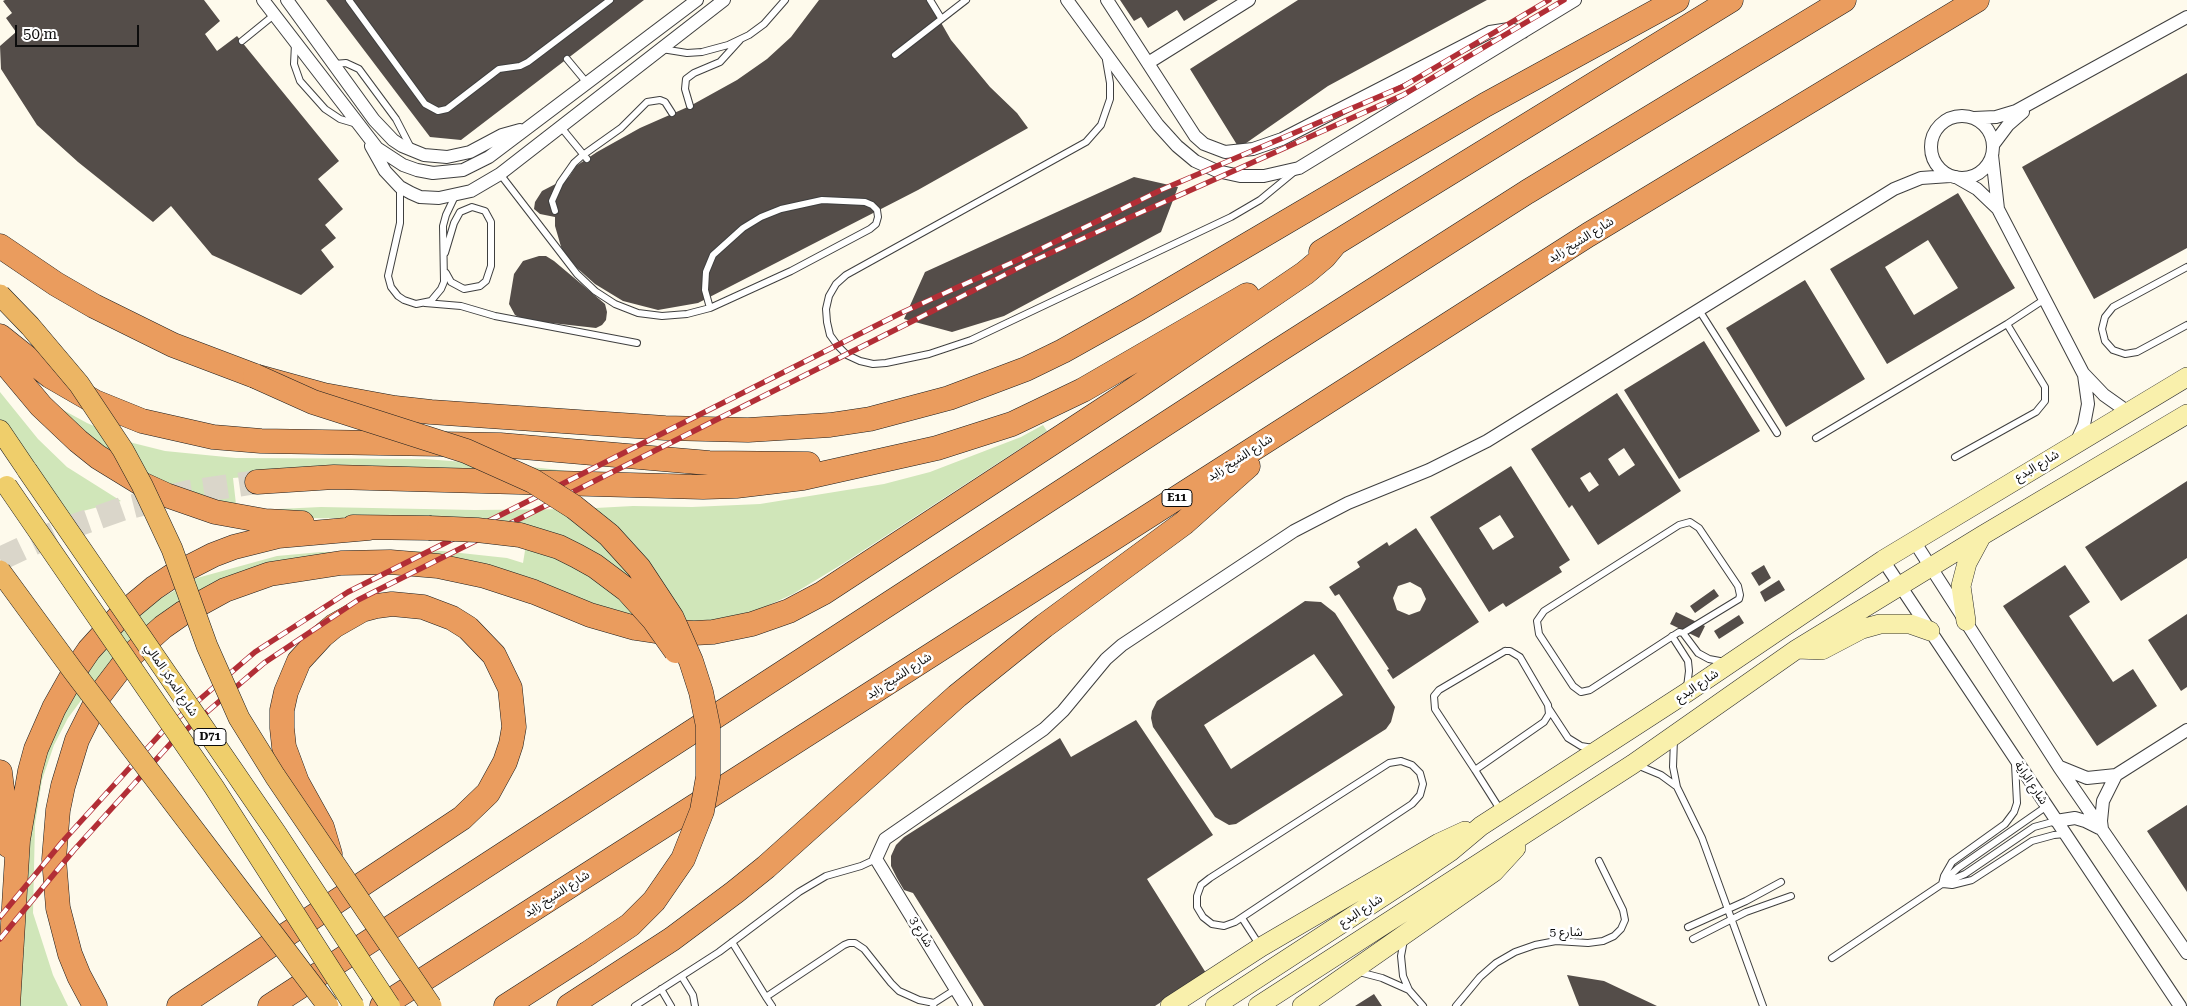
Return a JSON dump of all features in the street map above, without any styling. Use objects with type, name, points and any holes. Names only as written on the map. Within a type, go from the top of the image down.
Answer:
[{"type":"highway","points":[[255,376],[324,395],[395,408],[665,428],[789,429],[854,421],[910,410],[949,398],[1018,372],[1131,314],[1476,109],[1677,0]]},
{"type":"highway","points":[[257,482],[334,477],[736,486],[802,478],[937,448],[975,437],[1048,408],[1083,390],[1334,245],[1731,0]]},
{"type":"highway","points":[[270,1006],[1281,348],[1527,192],[1844,0]]},
{"type":"highway","name":"شارع الشيخ زايد","points":[[382,1006],[1588,235],[1977,0]]},
{"type":"highway","points":[[95,1006],[70,954],[58,908],[54,859],[58,810],[69,763],[99,696],[128,658],[163,626],[203,601],[247,582],[293,569],[341,563],[390,562],[438,566],[486,576],[534,592],[603,620],[655,631],[713,632],[761,621],[789,611],[823,593],[1109,406],[1305,273],[1324,257],[1334,245]]},
{"type":"highway","points":[[0,246],[56,284],[133,326],[205,358],[255,376],[313,402],[420,435],[488,460],[533,481],[592,520],[625,551],[653,586],[680,632],[696,676],[708,726],[709,760],[706,794],[694,835],[674,873],[654,901],[630,925],[506,1006]]},
{"type":"highway","points":[[0,295],[30,326],[72,376],[123,450],[169,542],[207,646],[239,718],[261,754],[431,1006]]},
{"type":"highway","points":[[0,336],[29,362],[95,402],[142,421],[213,437],[261,441],[500,445],[732,464],[868,463]]},
{"type":"highway","points":[[0,357],[41,406],[78,441],[120,472],[150,488],[190,504],[240,517],[265,521],[368,528],[477,530],[520,535],[559,547],[595,566],[627,590],[654,620],[696,676]]},
{"type":"highway","points":[[569,1006],[672,939],[766,867],[915,733],[1000,661],[1184,523],[1295,422]]},
{"type":"highway","points":[[8,1006],[14,939],[18,840],[25,793],[39,742],[54,708],[89,650],[119,617],[154,588],[172,576],[206,559],[234,547],[278,536],[368,528]]},
{"type":"highway","points":[[0,571],[74,672],[328,1006]]},
{"type":"highway","points":[[180,1006],[462,818],[488,793],[505,762],[514,727],[510,688],[494,655],[468,628],[452,618],[423,607],[392,604],[362,610],[334,626],[316,641],[299,661],[286,692],[282,728],[289,764],[322,827],[331,859]]},
{"type":"highway","points":[[0,772],[15,890]]},
{"type":"highway","points":[[596,1006],[639,974],[672,939]]},
{"type":"main road","name":"شارع البدع","points":[[1215,1006],[1450,852],[1480,826],[1732,663],[1883,560],[2187,378]]},
{"type":"main road","name":"شارع البدع","points":[[1258,1006],[1633,764],[1797,649],[1983,535],[2187,414]]},
{"type":"main road","name":"شارع المركز المالي","points":[[0,430],[271,826],[390,1006]]},
{"type":"main road","name":"شارع المركز المالي","points":[[3,481],[208,779],[354,1006]]},
{"type":"main road","points":[[1966,621],[1962,598],[1964,573],[1966,563],[1983,535]]},
{"type":"main road","points":[[1797,649],[1822,650],[1862,629],[1880,624],[1910,624],[1930,631]]},
{"type":"main road","points":[[1170,1006],[1261,947],[1439,843],[1466,830],[1480,826]]},
{"type":"main road","points":[[1302,1006],[1494,872],[1511,854],[1524,834]]},
{"type":"street","points":[[263,0],[378,148],[389,158],[417,170],[448,173],[463,170],[489,158],[697,0]]},
{"type":"street","points":[[287,0],[385,131],[393,140],[413,152],[435,157],[459,156],[502,135],[527,129]]},
{"type":"street","points":[[360,127],[385,171],[400,187],[420,197],[439,198],[456,196],[471,191],[500,174],[724,0]]},
{"type":"street","points":[[1067,0],[1158,125],[1177,146],[1195,161],[1217,171],[1240,176],[1264,176],[1299,168],[1575,0]]},
{"type":"street","points":[[1107,0],[1195,136],[1209,147],[1225,152],[1252,149],[1282,139],[1490,32],[1509,29],[1523,32]]},
{"type":"street","points":[[1148,63],[1249,0]]},
{"type":"street","points":[[2128,412],[2104,395],[2084,373],[1998,209],[1977,189],[1943,171],[1933,158],[1931,142],[1937,127],[1950,118],[2003,116],[2187,17]]},
{"type":"street","points":[[590,81],[621,79]]},
{"type":"street","points":[[876,859],[885,839],[1044,729],[1063,711],[1101,664],[1122,645],[1268,547],[1320,516],[1429,470],[1486,441],[1894,189],[1921,178],[1972,176],[1979,173],[1985,168],[1993,149],[2008,125],[2042,96]]},
{"type":"street","points":[[1974,118],[1987,129],[1993,149],[1998,209]]},
{"type":"street","points":[[489,158],[500,174]]},
{"type":"street","points":[[2075,444],[2084,424],[2088,404],[2084,373]]},
{"type":"street","points":[[1914,541],[2059,767],[2187,953]]},
{"type":"street","name":"شارع الراية","points":[[1883,560],[2180,1006]]},
{"type":"street","points":[[2059,767],[2087,778],[2107,778],[2116,775],[2187,730]]},
{"type":"street","points":[[2103,831],[2101,821],[2103,801],[2116,775]]},
{"type":"street","points":[[2056,821],[2066,819],[2080,820],[2094,824],[2103,831]]},
{"type":"street","name":"شارع 3","points":[[876,859],[966,1006]]},
{"type":"lane","points":[[349,0],[425,104],[438,111],[447,109],[499,69],[520,66],[528,62],[610,0]]},
{"type":"lane","points":[[690,106],[684,89],[686,80],[694,73],[720,62],[741,40],[764,24],[784,0]]},
{"type":"lane","points":[[930,0],[942,18]]},
{"type":"lane","points":[[895,55],[966,0]]},
{"type":"lane","points":[[242,42],[274,15]]},
{"type":"lane","points":[[660,49],[687,53],[702,52],[741,40]]},
{"type":"lane","points":[[295,42],[294,64],[300,81],[325,109],[340,119],[360,127]]},
{"type":"lane","points":[[1103,49],[1109,72],[1110,99],[1101,125],[1086,142],[846,275],[836,284],[828,302],[827,322],[830,335],[847,355],[873,364],[886,363],[929,354],[971,340],[1231,217],[1260,200],[1299,168]]},
{"type":"lane","points":[[567,59],[590,81]]},
{"type":"lane","points":[[334,64],[346,63],[359,69],[396,119],[413,152]]},
{"type":"lane","points":[[555,211],[552,201],[560,183],[574,163],[585,157],[621,128],[648,102],[660,100],[666,102],[672,113]]},
{"type":"lane","points":[[560,126],[585,157]]},
{"type":"lane","points":[[500,174],[577,274],[594,291],[615,304],[654,315],[686,314],[710,308],[791,271],[870,229],[876,224],[877,210],[865,202],[822,200],[780,209],[742,228],[713,255],[706,272],[705,290],[710,308]]},
{"type":"lane","points":[[400,187],[400,223],[388,276],[391,287],[398,296],[410,303],[461,306],[495,316],[637,344]]},
{"type":"lane","points":[[424,303],[431,300],[442,290],[444,282],[443,226],[448,210],[456,196]]},
{"type":"lane","points":[[443,259],[454,223],[460,212],[472,207],[485,211],[491,222],[491,266],[486,281],[472,289],[457,287],[446,276],[444,268]]},
{"type":"lane","points":[[2187,267],[2113,307],[2105,317],[2102,329],[2105,341],[2113,350],[2125,354],[2138,352],[2187,325]]},
{"type":"lane","points":[[1816,438],[2007,324],[2045,299]]},
{"type":"lane","points":[[1699,310],[1777,433]]},
{"type":"lane","points":[[1955,457],[2036,412],[2045,401],[2045,387],[2007,324]]},
{"type":"lane","points":[[1690,522],[1699,528],[1738,586],[1740,595],[1739,600],[1683,634],[1680,632],[1672,636],[1590,690],[1581,692],[1573,686],[1539,634],[1537,621],[1544,611],[1679,524],[1690,522]]},
{"type":"lane","points":[[1683,634],[1693,648],[1703,656],[1732,663]]},
{"type":"lane","points":[[1672,636],[1688,661],[1689,677],[1686,693]]},
{"type":"lane","points":[[1501,812],[1435,709],[1434,696],[1439,690],[1499,652],[1510,651],[1520,657],[1568,738],[1575,744],[1591,748],[1604,746]]},
{"type":"lane","points":[[1475,770],[1544,722],[1550,709]]},
{"type":"lane","points":[[1675,736],[1672,756],[1677,787],[1702,838],[1763,1006]]},
{"type":"lane","points":[[1942,884],[1952,862],[2005,824],[2014,812],[2017,803],[2015,759]]},
{"type":"lane","points":[[1401,761],[1412,765],[1420,773],[1422,784],[1420,795],[1412,804],[1242,918],[1224,926],[1212,924],[1203,917],[1197,907],[1197,896],[1201,885],[1389,763],[1401,761]]},
{"type":"lane","points":[[1633,764],[1661,775],[1677,787]]},
{"type":"lane","points":[[1942,884],[1958,868],[2046,806]]},
{"type":"lane","points":[[1832,958],[1942,884],[1965,874],[2034,827],[2056,821]]},
{"type":"lane","points":[[1942,884],[1952,885],[1972,880],[2032,840],[2064,834]]},
{"type":"lane","points":[[635,1006],[682,977],[799,892],[816,882],[876,859]]},
{"type":"lane","name":"شارع 5","points":[[1456,1006],[1480,976],[1496,963],[1515,952],[1535,945],[1556,941],[1588,943],[1603,941],[1614,936],[1621,929],[1625,920],[1623,910],[1599,861]]},
{"type":"lane","points":[[1688,927],[1746,901],[1781,882]]},
{"type":"lane","points":[[1693,939],[1760,905],[1791,896]]},
{"type":"lane","points":[[1242,918],[1261,947]]},
{"type":"lane","points":[[1406,934],[1403,945],[1402,968],[1409,990],[1423,1006]]},
{"type":"lane","points":[[732,942],[772,1006]]},
{"type":"lane","points":[[766,997],[844,944],[855,943],[864,949],[899,991],[918,1000],[934,1005],[956,989]]},
{"type":"lane","points":[[1353,971],[1382,978],[1409,990]]},
{"type":"lane","points":[[682,977],[693,995],[695,1006]]},
{"type":"lane","points":[[662,989],[671,1006]]},
{"type":"green space","points":[[0,392],[38,439],[67,467],[121,501],[83,511],[67,518],[0,421]]},
{"type":"green space","points":[[54,405],[87,423],[133,443],[165,451],[236,458],[425,459],[541,468],[619,477],[279,474],[233,478],[237,513],[149,489]]},
{"type":"green space","points":[[1043,425],[1047,431],[844,563],[793,594],[758,610],[727,620],[631,625],[490,582],[300,565],[143,630],[100,675],[68,718],[54,745],[42,780],[35,824],[33,913],[53,975],[68,1006],[16,1006],[19,825],[67,692],[130,620],[154,602],[197,578],[277,556],[321,552],[442,551],[507,558],[523,563],[529,526],[441,519],[298,518],[257,510],[321,507],[475,510],[577,509],[760,504],[884,484],[930,472],[1021,437]]},
{"type":"building","points":[[204,0],[220,21],[205,34],[217,51],[237,36],[339,161],[318,179],[343,209],[325,225],[336,238],[321,250],[334,267],[301,295],[212,255],[171,206],[153,222],[78,162],[37,125],[1,69],[0,46],[16,32],[6,18],[12,13],[3,1]]},
{"type":"building","points":[[326,0],[644,0],[461,140],[430,137]]},
{"type":"building","points":[[819,0],[928,0],[951,40],[990,87],[1017,113],[1028,128],[918,190],[698,303],[658,310],[623,301],[595,284],[577,268],[562,250],[555,226],[555,217],[540,214],[534,209],[535,202],[542,191],[569,177],[576,166],[597,152],[640,128],[690,106],[737,80],[767,59],[791,37]]},
{"type":"building","points":[[1120,0],[1218,0],[1184,21],[1177,10],[1148,28],[1141,17],[1134,21]]},
{"type":"building","points":[[1298,0],[1487,0],[1328,86],[1239,148],[1190,69]]},
{"type":"building","points":[[2187,73],[2187,248],[2094,299],[2022,167]]},
{"type":"building","points":[[1134,177],[1178,187],[1161,232],[1004,316],[952,332],[904,319],[925,272]]},
{"type":"building","points":[[1958,193],[2015,288],[1887,364],[1830,269]],"holes":[[[1928,240],[1958,288],[1914,315],[1885,267]]]},
{"type":"building","points":[[546,256],[554,261],[605,304],[606,320],[602,325],[596,328],[525,320],[515,315],[509,304],[514,274],[523,261]]},
{"type":"building","points":[[1805,280],[1865,379],[1786,427],[1726,328]]},
{"type":"building","points":[[1704,341],[1760,431],[1679,479],[1624,390]]},
{"type":"building","points":[[1617,393],[1681,491],[1598,545],[1572,505],[1569,508],[1531,449]],"holes":[[[1624,448],[1635,465],[1619,476],[1608,459]],[[1590,472],[1599,485],[1589,492],[1580,478]]]},
{"type":"building","points":[[1511,466],[1570,560],[1559,567],[1562,572],[1506,607],[1503,603],[1489,612],[1430,517]],"holes":[[[1500,515],[1514,537],[1493,550],[1479,528]]]},
{"type":"building","points":[[2187,481],[2187,558],[2121,601],[2085,547]]},
{"type":"building","points":[[1416,528],[1479,622],[1393,679],[1387,670],[1389,669],[1339,594],[1335,596],[1329,587],[1360,567],[1357,562],[1387,542],[1389,546]],"holes":[[[1410,582],[1421,588],[1426,599],[1420,611],[1409,615],[1397,610],[1393,598],[1398,586]]]},
{"type":"building","points":[[1764,565],[1771,578],[1759,586],[1751,573]]},
{"type":"building","points":[[2065,565],[2090,602],[2069,616],[2113,682],[2133,669],[2157,706],[2097,746],[2003,606]]},
{"type":"building","points":[[1779,580],[1785,590],[1765,602],[1760,592]]},
{"type":"building","points":[[1714,589],[1719,596],[1695,613],[1690,606]]},
{"type":"building","points":[[1305,601],[1321,602],[1335,613],[1395,707],[1391,722],[1386,729],[1236,824],[1229,825],[1215,817],[1153,727],[1152,711],[1157,701]],"holes":[[[1314,654],[1343,695],[1231,769],[1204,725]]]},
{"type":"building","points":[[1676,612],[1705,626],[1699,638],[1670,624]]},
{"type":"building","points":[[2187,614],[2187,687],[2181,691],[2148,640]]},
{"type":"building","points":[[1739,615],[1744,623],[1719,639],[1714,631]]},
{"type":"building","points":[[1136,720],[1213,835],[1147,879],[1206,973],[1155,1006],[984,1006],[913,893],[904,890],[897,878],[891,866],[891,856],[896,845],[904,837],[1060,738],[1071,757]]},
{"type":"building","points":[[2187,805],[2187,892],[2147,831]]},
{"type":"building","points":[[1567,975],[1604,981],[1657,1006],[1579,1006]]},
{"type":"building","points":[[1374,994],[1382,1006],[1355,1006]]},
{"type":"tunnel","points":[[0,559],[57,532],[122,509],[189,492],[257,482]]},
{"type":"railway","points":[[0,917],[63,841],[164,730],[255,652],[348,592],[901,313],[1024,257],[1161,190],[1404,86],[1549,0]]},
{"type":"railway","points":[[0,939],[74,850],[172,742],[264,663],[358,600],[1028,263],[1403,95],[1564,0]]}]
